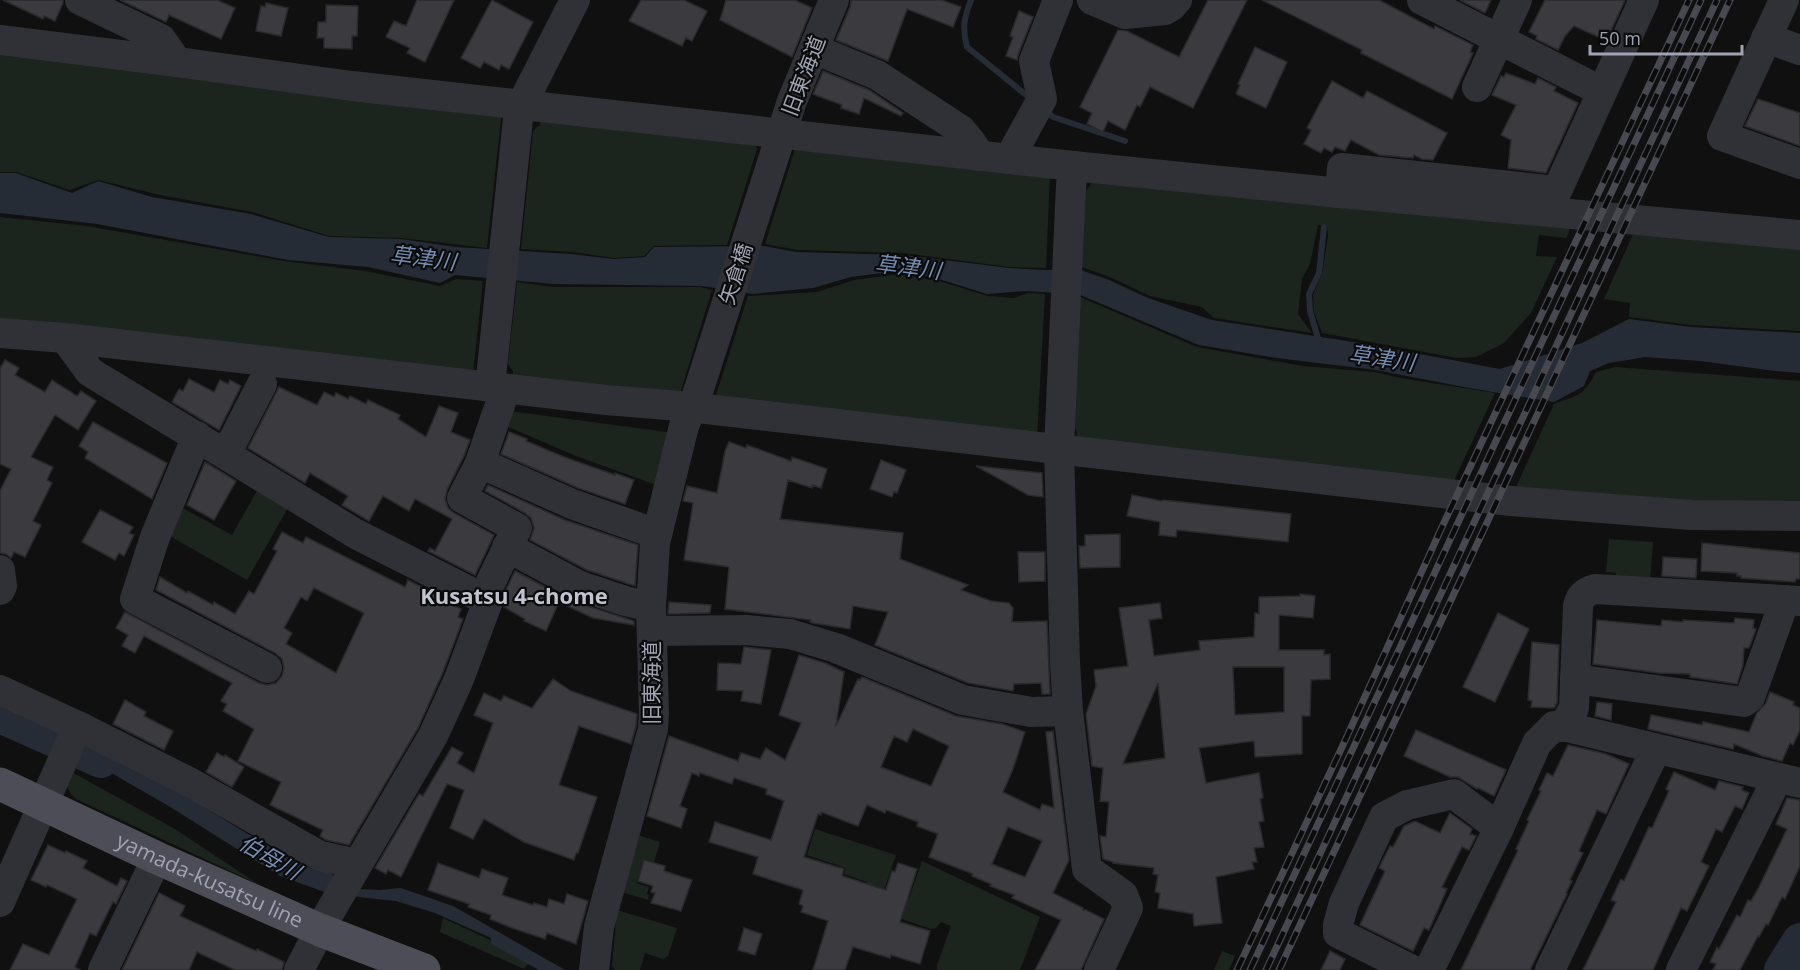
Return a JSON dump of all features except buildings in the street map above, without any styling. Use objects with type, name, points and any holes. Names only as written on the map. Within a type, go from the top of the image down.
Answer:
[{"type":"main road","name":"yamada-kusatsu line","points":[[0,783],[157,858],[320,930],[424,970]]},
{"type":"street","points":[[80,0],[161,39],[177,62]]},
{"type":"street","points":[[483,598],[517,528],[462,498],[480,463],[494,385],[520,113],[575,0]]},
{"type":"street","name":"旧東海道","points":[[778,144],[792,101],[834,0]]},
{"type":"street","points":[[1009,159],[1042,99],[1034,61],[1058,0]]},
{"type":"street","points":[[1092,0],[1125,14],[1164,10],[1177,0]]},
{"type":"street","points":[[1422,0],[1601,91]]},
{"type":"street","points":[[1477,87],[1517,0]]},
{"type":"street","points":[[1340,193],[1342,168],[1557,191],[1644,0]]},
{"type":"street","points":[[1784,0],[1722,136],[1800,164]]},
{"type":"street","points":[[1766,38],[1800,50]]},
{"type":"street","points":[[0,40],[352,86],[520,113],[778,144],[1009,159],[1072,176],[1340,193],[1800,235]]},
{"type":"street","points":[[814,49],[877,75],[961,130],[980,156]]},
{"type":"street","name":"矢倉橋","points":[[695,401],[778,144]]},
{"type":"street","points":[[1072,176],[1059,437],[1068,711],[1087,869],[1123,895],[1128,908],[1099,970]]},
{"type":"street","points":[[0,333],[65,338],[494,385],[606,400],[695,401],[1059,437],[1511,501],[1690,515],[1800,516]]},
{"type":"street","points":[[65,338],[90,372],[356,534],[488,601],[459,679],[433,736],[355,868],[299,970]]},
{"type":"street","points":[[226,454],[262,384]]},
{"type":"street","name":"旧東海道","points":[[594,970],[599,927],[653,729],[652,565],[657,534],[684,426],[695,401]]},
{"type":"street","points":[[197,436],[154,537],[135,599],[267,668]]},
{"type":"street","points":[[480,463],[572,504],[657,534]]},
{"type":"street","points":[[507,547],[580,586],[625,601],[652,619],[789,634],[836,648],[963,700],[1031,712],[1068,711]]},
{"type":"street","points":[[0,570],[2,586],[0,590]]},
{"type":"street","points":[[1563,726],[1574,708],[1575,679],[1578,606],[1579,599],[1589,590],[1792,600],[1750,697],[1744,702],[1575,679]]},
{"type":"street","points":[[0,690],[72,739],[192,783],[320,856],[355,868]]},
{"type":"street","points":[[1429,970],[1499,828],[1537,743],[1554,726],[1563,726],[1789,781],[1681,970]]},
{"type":"street","points":[[0,902],[72,739]]},
{"type":"street","points":[[1550,970],[1656,749]]},
{"type":"street","points":[[1412,970],[1338,933],[1344,903],[1384,817],[1407,805],[1454,794],[1499,828]]},
{"type":"street","points":[[103,970],[157,858]]},
{"type":"shaded area","points":[[0,52],[499,112],[501,119],[487,248],[401,238],[329,236],[252,212],[160,195],[98,180],[70,190],[16,172],[0,172]]},
{"type":"shaded area","points":[[541,117],[755,143],[757,149],[727,245],[654,246],[644,256],[615,258],[572,252],[521,249],[533,131],[540,125]]},
{"type":"shaded area","points":[[795,149],[1050,172],[1046,268],[1009,267],[904,253],[797,250],[765,244]]},
{"type":"shaded area","points":[[1092,177],[1572,225],[1566,238],[1539,235],[1536,256],[1557,257],[1531,313],[1504,343],[1476,357],[1457,358],[1322,333],[1314,312],[1313,295],[1322,274],[1328,236],[1327,225],[1318,225],[1310,264],[1302,279],[1298,314],[1312,333],[1214,318],[1202,307],[1150,296],[1110,277],[1081,267],[1085,191],[1090,186]]},
{"type":"shaded area","points":[[0,217],[87,226],[284,261],[365,271],[440,286],[456,279],[483,281],[473,374],[0,324]]},
{"type":"shaded area","points":[[1633,234],[1800,244],[1800,331],[1691,325],[1629,317],[1630,303],[1604,299]]},
{"type":"shaded area","points":[[899,274],[939,281],[988,296],[1014,298],[1028,293],[1045,294],[1037,437],[714,401],[748,296],[817,292],[854,280]]},
{"type":"shaded area","points":[[517,282],[553,287],[701,287],[712,290],[679,397],[513,379],[513,371],[508,364]]},
{"type":"shaded area","points":[[1080,297],[1197,347],[1303,366],[1374,372],[1495,393],[1452,485],[1077,442],[1077,432],[1074,426]]},
{"type":"shaded area","points":[[1615,367],[1800,381],[1800,506],[1514,491],[1554,404],[1580,394],[1596,372]]},
{"type":"shaded area","points":[[503,410],[674,433],[659,486],[576,456],[499,423]]},
{"type":"shaded area","points":[[258,489],[289,506],[247,580],[168,535],[179,506],[232,535]]},
{"type":"shaded area","points":[[1609,539],[1653,542],[1650,582],[1616,580],[1616,573],[1606,572]]},
{"type":"shaded area","points":[[68,770],[175,829],[258,884],[76,799],[67,786]]},
{"type":"shaded area","points":[[815,829],[896,855],[884,890],[844,874],[846,868],[807,855]]},
{"type":"shaded area","points":[[635,834],[660,842],[654,862],[644,859],[636,883],[649,887],[648,900],[621,892]]},
{"type":"shaded area","points":[[922,861],[1040,917],[1020,970],[937,970],[951,926],[941,922],[936,928],[931,929],[896,917],[903,896],[909,898]]},
{"type":"shaded area","points":[[617,910],[677,928],[668,956],[663,959],[645,953],[640,970],[615,970],[612,966]]},
{"type":"shaded area","points":[[443,918],[503,946],[529,963],[524,969],[440,932]]},
{"type":"shaded area","points":[[1222,951],[1235,956],[1229,970],[1214,970]]},
{"type":"water","name":"草津川","points":[[0,173],[16,173],[72,193],[98,181],[152,197],[251,214],[329,237],[401,239],[456,247],[614,259],[645,257],[654,247],[764,246],[796,252],[904,255],[1009,268],[1078,269],[1148,298],[1212,320],[1366,344],[1500,369],[1582,343],[1629,319],[1691,327],[1800,333],[1800,373],[1645,357],[1609,363],[1590,371],[1584,386],[1554,402],[1376,370],[1277,358],[1199,345],[1078,294],[1025,291],[987,294],[939,279],[898,271],[851,277],[813,288],[753,294],[702,286],[553,284],[455,275],[440,283],[368,267],[288,260],[97,224],[0,213]]},
{"type":"water","points":[[83,745],[190,799],[288,858],[313,869],[328,870],[329,873],[361,889],[401,888],[453,906],[565,970],[539,970],[491,944],[491,938],[435,913],[396,901],[330,894],[280,876],[167,805],[77,756]]},
{"type":"waterway","points":[[971,0],[965,23],[967,47],[1031,99]]},
{"type":"waterway","points":[[1046,111],[1053,117],[1125,141]]},
{"type":"waterway","points":[[1319,342],[1310,311],[1309,294],[1319,273],[1324,227]]},
{"type":"waterway","name":"伯母川","points":[[0,715],[101,760]]},
{"type":"waterway","name":"伯母川","points":[[1782,970],[1800,941]]},
{"type":"railway","points":[[1237,970],[1689,0]]},
{"type":"railway","points":[[1250,970],[1701,0]]},
{"type":"railway","points":[[1266,970],[1717,0]]},
{"type":"railway","points":[[1279,970],[1730,0]]},
{"type":"district","name":"Kusatsu 4-chome","points":[[514,596]]}]
